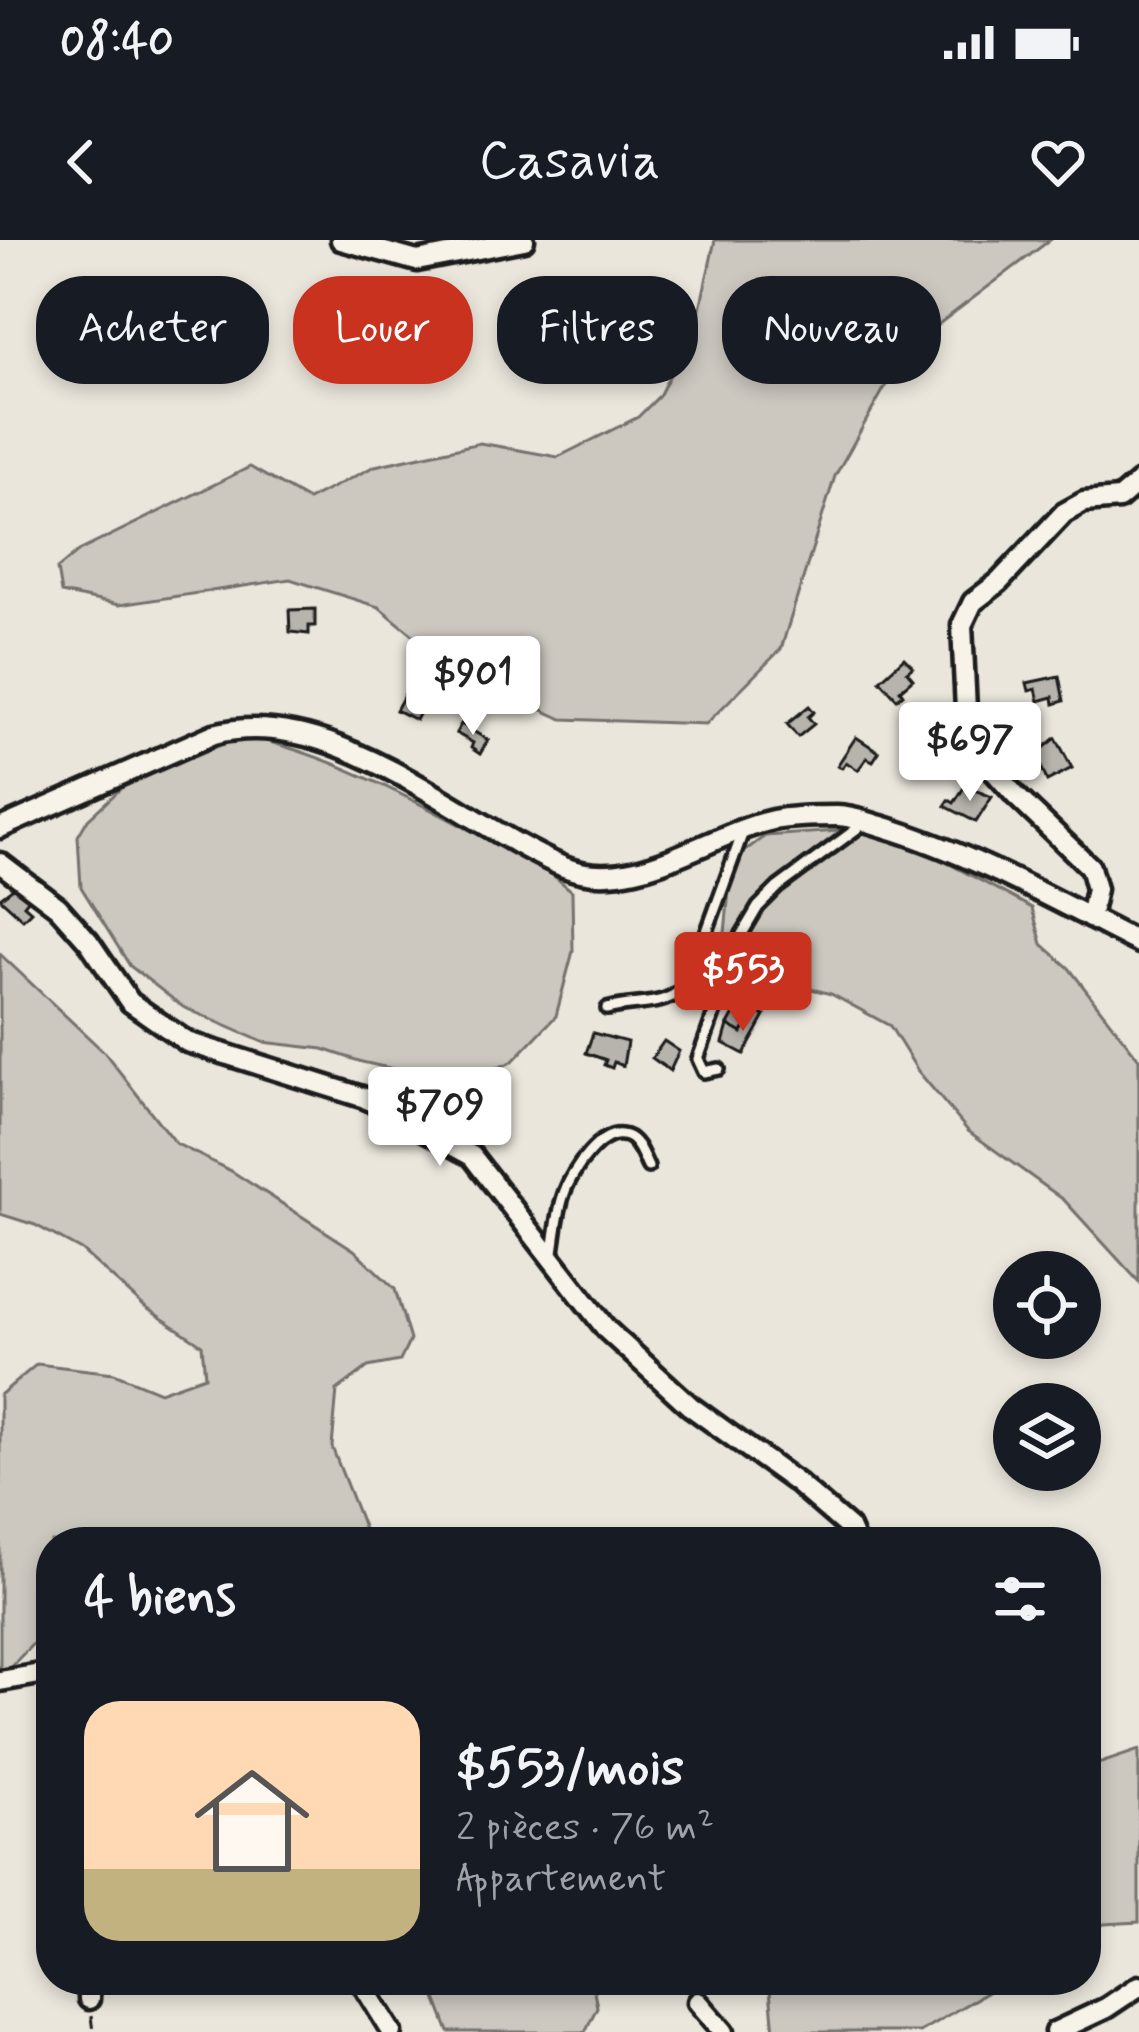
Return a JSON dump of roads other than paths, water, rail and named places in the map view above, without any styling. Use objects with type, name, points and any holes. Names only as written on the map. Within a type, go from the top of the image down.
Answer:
[{"type":"street","points":[[341,240],[417,261],[524,240]]},
{"type":"street","points":[[1090,918],[1096,889],[1090,867],[977,755],[968,732],[962,625],[973,602],[999,582],[1064,513],[1084,502],[1119,499],[1139,482]]},
{"type":"street","points":[[0,828],[214,734],[238,728],[297,732],[397,773],[568,868],[615,874],[775,819],[843,815],[923,839],[1139,943]]},
{"type":"street","points":[[0,863],[58,907],[130,1002],[187,1042],[365,1098],[472,1156],[607,1330],[690,1406],[797,1483],[848,1527]]},
{"type":"street","points":[[0,1681],[36,1675]]},
{"type":"street","points":[[1054,2032],[1106,2008],[1139,1985]]},
{"type":"street","points":[[370,1995],[392,2032]]},
{"type":"street","points":[[698,2002],[724,2032]]},
{"type":"lane","points":[[719,1069],[704,1072],[698,1059],[750,920],[778,887],[866,822]]},
{"type":"lane","points":[[607,1009],[667,1000],[680,992],[744,829]]},
{"type":"lane","points":[[552,1258],[564,1192],[579,1164],[597,1146],[614,1136],[627,1136],[637,1144],[648,1167]]}]
